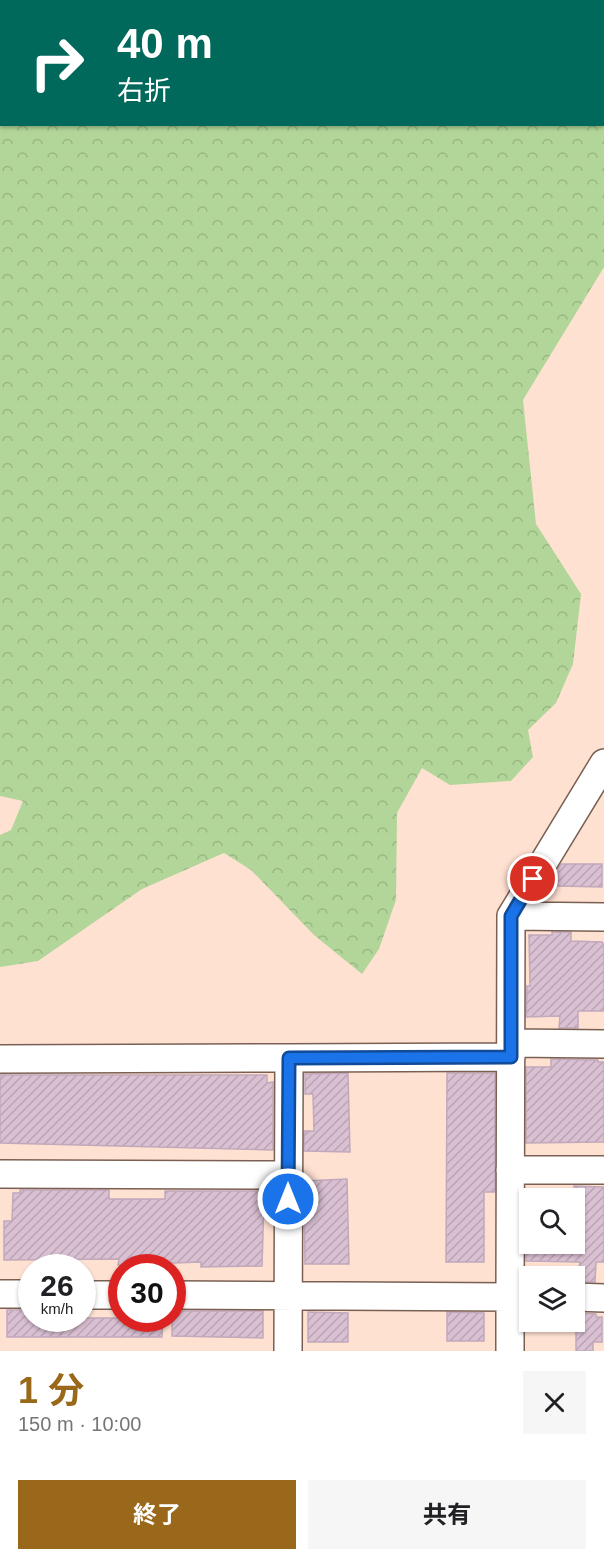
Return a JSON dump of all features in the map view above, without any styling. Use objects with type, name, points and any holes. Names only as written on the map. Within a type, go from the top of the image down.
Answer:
[{"type":"street","points":[[519,1284],[510,1170],[511,916],[596,788],[604,763]]},
{"type":"street","points":[[511,916],[604,917]]},
{"type":"street","points":[[0,1059],[289,1058],[511,1050],[604,1044]]},
{"type":"street","points":[[288,1351],[289,1058]]},
{"type":"street","points":[[510,1170],[604,1170]]},
{"type":"street","points":[[0,1174],[288,1175]]},
{"type":"street","points":[[0,1294],[18,1294]]},
{"type":"street","points":[[186,1295],[519,1297]]},
{"type":"street","points":[[585,1298],[604,1298]]},
{"type":"street","points":[[510,1351],[519,1302]]},
{"type":"green space","points":[[0,126],[604,126],[604,267],[523,400],[536,524],[581,594],[573,664],[556,703],[528,730],[533,757],[511,781],[450,785],[422,768],[397,813],[396,900],[379,949],[362,974],[314,935],[251,870],[224,853],[142,889],[38,961],[0,967],[0,835],[11,830],[23,801],[0,796]]},
{"type":"building","points":[[561,864],[602,864],[602,887],[558,886],[558,869]]},
{"type":"building","points":[[552,932],[571,932],[571,941],[602,942],[604,945],[604,1011],[578,1011],[578,1028],[559,1028],[560,1016],[526,1017],[527,986],[530,986],[529,935],[552,935]]},
{"type":"building","points":[[551,1059],[604,1062],[604,1142],[526,1143],[526,1067],[551,1067]]},
{"type":"building","points":[[348,1073],[350,1152],[304,1151],[304,1131],[314,1131],[313,1094],[305,1094],[305,1074]]},
{"type":"building","points":[[447,1073],[495,1073],[495,1192],[484,1192],[484,1262],[446,1262]]},
{"type":"building","points":[[0,1075],[267,1075],[267,1083],[273,1082],[273,1150],[0,1143]]},
{"type":"building","points":[[347,1179],[349,1264],[305,1264],[304,1181]]},
{"type":"building","points":[[574,1186],[604,1187],[604,1262],[596,1262],[595,1282],[585,1281],[585,1266],[579,1266],[580,1262],[526,1261],[526,1254],[585,1254],[585,1188],[574,1188]]},
{"type":"building","points":[[20,1190],[109,1190],[109,1199],[165,1199],[165,1191],[260,1191],[260,1197],[264,1198],[262,1266],[201,1267],[201,1262],[186,1263],[186,1254],[108,1254],[108,1259],[96,1259],[96,1254],[18,1254],[18,1260],[4,1260],[4,1221],[12,1221],[13,1193],[20,1193]]},
{"type":"building","points":[[7,1310],[18,1310],[18,1332],[96,1332],[96,1318],[108,1318],[108,1332],[162,1332],[162,1337],[7,1337]]},
{"type":"building","points":[[186,1311],[263,1311],[263,1338],[172,1336],[172,1332],[186,1332]]},
{"type":"building","points":[[308,1312],[348,1313],[348,1342],[308,1342]]},
{"type":"building","points":[[447,1312],[484,1313],[484,1341],[447,1341]]},
{"type":"building","points":[[585,1313],[602,1317],[602,1342],[593,1342],[593,1351],[576,1351],[576,1332],[585,1332]]},
{"type":"route","points":[[288,1199],[289,1058],[511,1057],[511,916],[533,879]]}]
